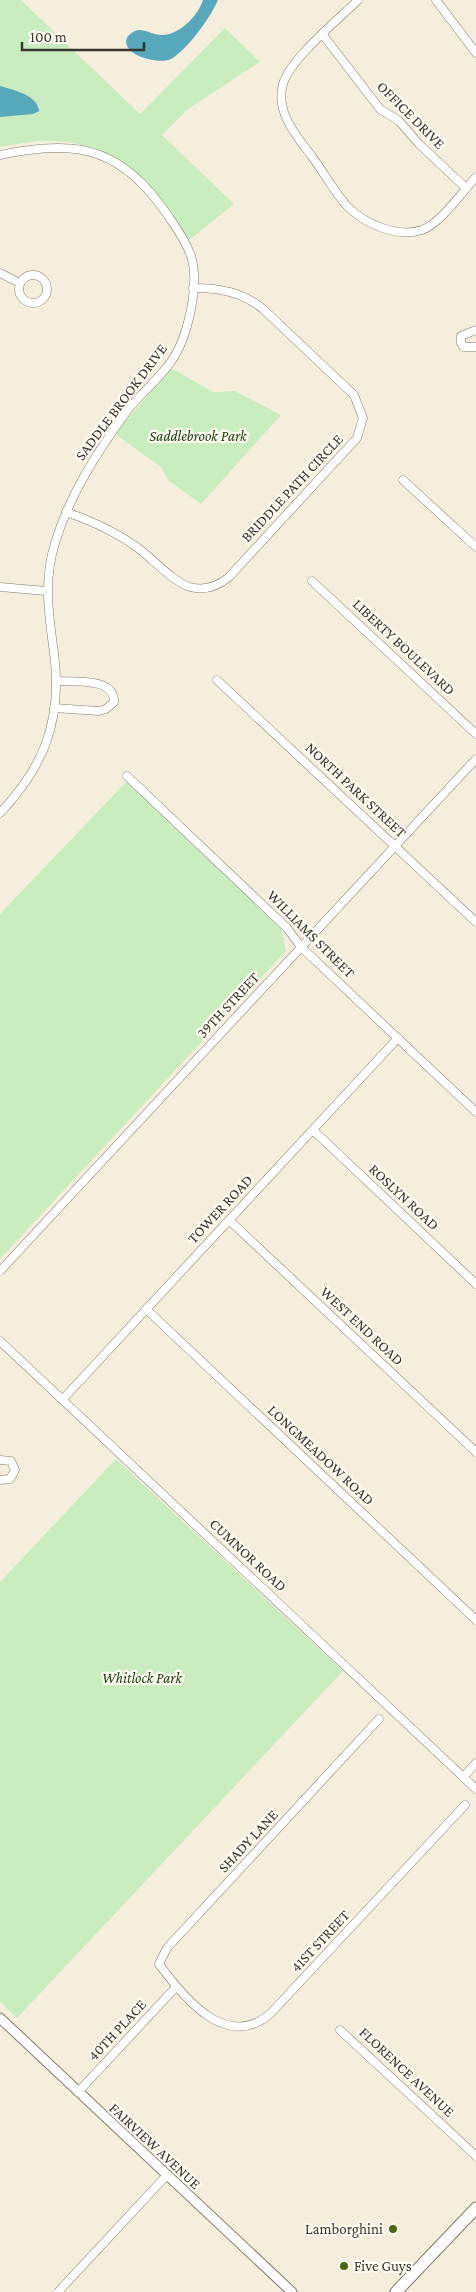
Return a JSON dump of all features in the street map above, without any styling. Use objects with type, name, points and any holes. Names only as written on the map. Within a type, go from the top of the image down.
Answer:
[{"type":"main road","points":[[396,2292],[476,2208]]},
{"type":"street","points":[[358,0],[294,64],[283,83],[281,103],[289,124],[347,206],[369,222],[388,230],[412,232],[424,229],[436,220],[476,177]]},
{"type":"street","points":[[436,0],[476,53]]},
{"type":"street","name":"OFFICE DRIVE","points":[[323,35],[380,108],[399,122],[419,144],[466,188]]},
{"type":"street","name":"SADDLE BROOK DRIVE","points":[[0,155],[54,146],[74,148],[98,154],[125,169],[153,195],[190,254],[194,269],[193,288],[186,329],[171,362],[131,407],[108,437],[89,467],[66,512],[51,558],[46,590],[56,681],[51,731],[35,769],[16,796],[0,813]]},
{"type":"street","points":[[0,273],[20,283]]},
{"type":"street","name":"BRIDDLE PATH CIRCLE","points":[[66,512],[92,521],[113,532],[138,548],[182,584],[203,589],[216,586],[229,577],[357,438],[363,418],[354,395],[263,309],[248,297],[237,293],[193,288]]},
{"type":"street","points":[[476,330],[467,332],[462,336],[461,343],[463,347],[476,347]]},
{"type":"street","points":[[403,480],[476,547]]},
{"type":"street","name":"LIBERTY BOULEVARD","points":[[312,581],[476,734]]},
{"type":"street","points":[[0,587],[46,590]]},
{"type":"street","name":"NORTH PARK STREET","points":[[217,680],[395,844],[476,922]]},
{"type":"street","points":[[54,708],[98,711],[106,709],[114,702],[114,696],[110,689],[102,684],[56,681]]},
{"type":"street","name":"39TH STREET","points":[[0,1271],[476,759]]},
{"type":"street","name":"WILLIAMS STREET","points":[[127,776],[287,928],[301,946],[476,1112]]},
{"type":"street","name":"TOWER ROAD","points":[[63,1400],[398,1038]]},
{"type":"street","name":"ROSLYN ROAD","points":[[313,1130],[476,1284]]},
{"type":"street","name":"WEST END ROAD","points":[[229,1220],[476,1452]]},
{"type":"street","name":"LONGMEADOW ROAD","points":[[146,1309],[476,1620]]},
{"type":"street","name":"CUMNOR ROAD","points":[[0,1341],[476,1789]]},
{"type":"street","points":[[0,1460],[11,1461],[15,1470],[10,1479],[0,1480]]},
{"type":"street","name":"SHADY LANE","points":[[176,1987],[160,1964],[167,1948],[379,1720]]},
{"type":"street","points":[[463,1777],[476,1763]]},
{"type":"street","name":"41ST STREET","points":[[176,1987],[210,2018],[219,2023],[240,2028],[261,2021],[271,2013],[466,1805]]},
{"type":"street","name":"40TH PLACE","points":[[78,2092],[176,1987]]},
{"type":"street","name":"FAIRVIEW AVENUE","points":[[0,2018],[166,2176],[292,2292]]},
{"type":"street","name":"FLORENCE AVENUE","points":[[340,2030],[476,2156]]},
{"type":"street","points":[[58,2292],[166,2176]]},
{"type":"green space","points":[[0,0],[21,0],[140,114],[225,28],[260,62],[188,109],[162,135],[234,204],[187,242],[166,204],[136,173],[119,160],[79,144],[57,141],[0,147]]},
{"type":"green space","name":"Saddlebrook Park","points":[[171,368],[213,392],[235,391],[281,415],[201,504],[169,481],[161,467],[115,434]]},
{"type":"green space","points":[[127,781],[281,927],[286,951],[0,1259],[0,914]]},
{"type":"green space","name":"Whitlock Park","points":[[116,1459],[343,1671],[17,2018],[0,2002],[0,1582]]},
{"type":"water","points":[[203,0],[218,0],[198,32],[171,59],[158,61],[142,57],[129,49],[126,44],[127,38],[132,32],[142,30],[162,35],[175,32],[187,24],[197,12]]},
{"type":"water","points":[[0,86],[18,91],[30,97],[38,105],[39,111],[33,114],[0,117]]},
{"type":"place","name":"Lamborghini","points":[[393,2229]]},
{"type":"place","name":"Five Guys","points":[[344,2266]]}]
